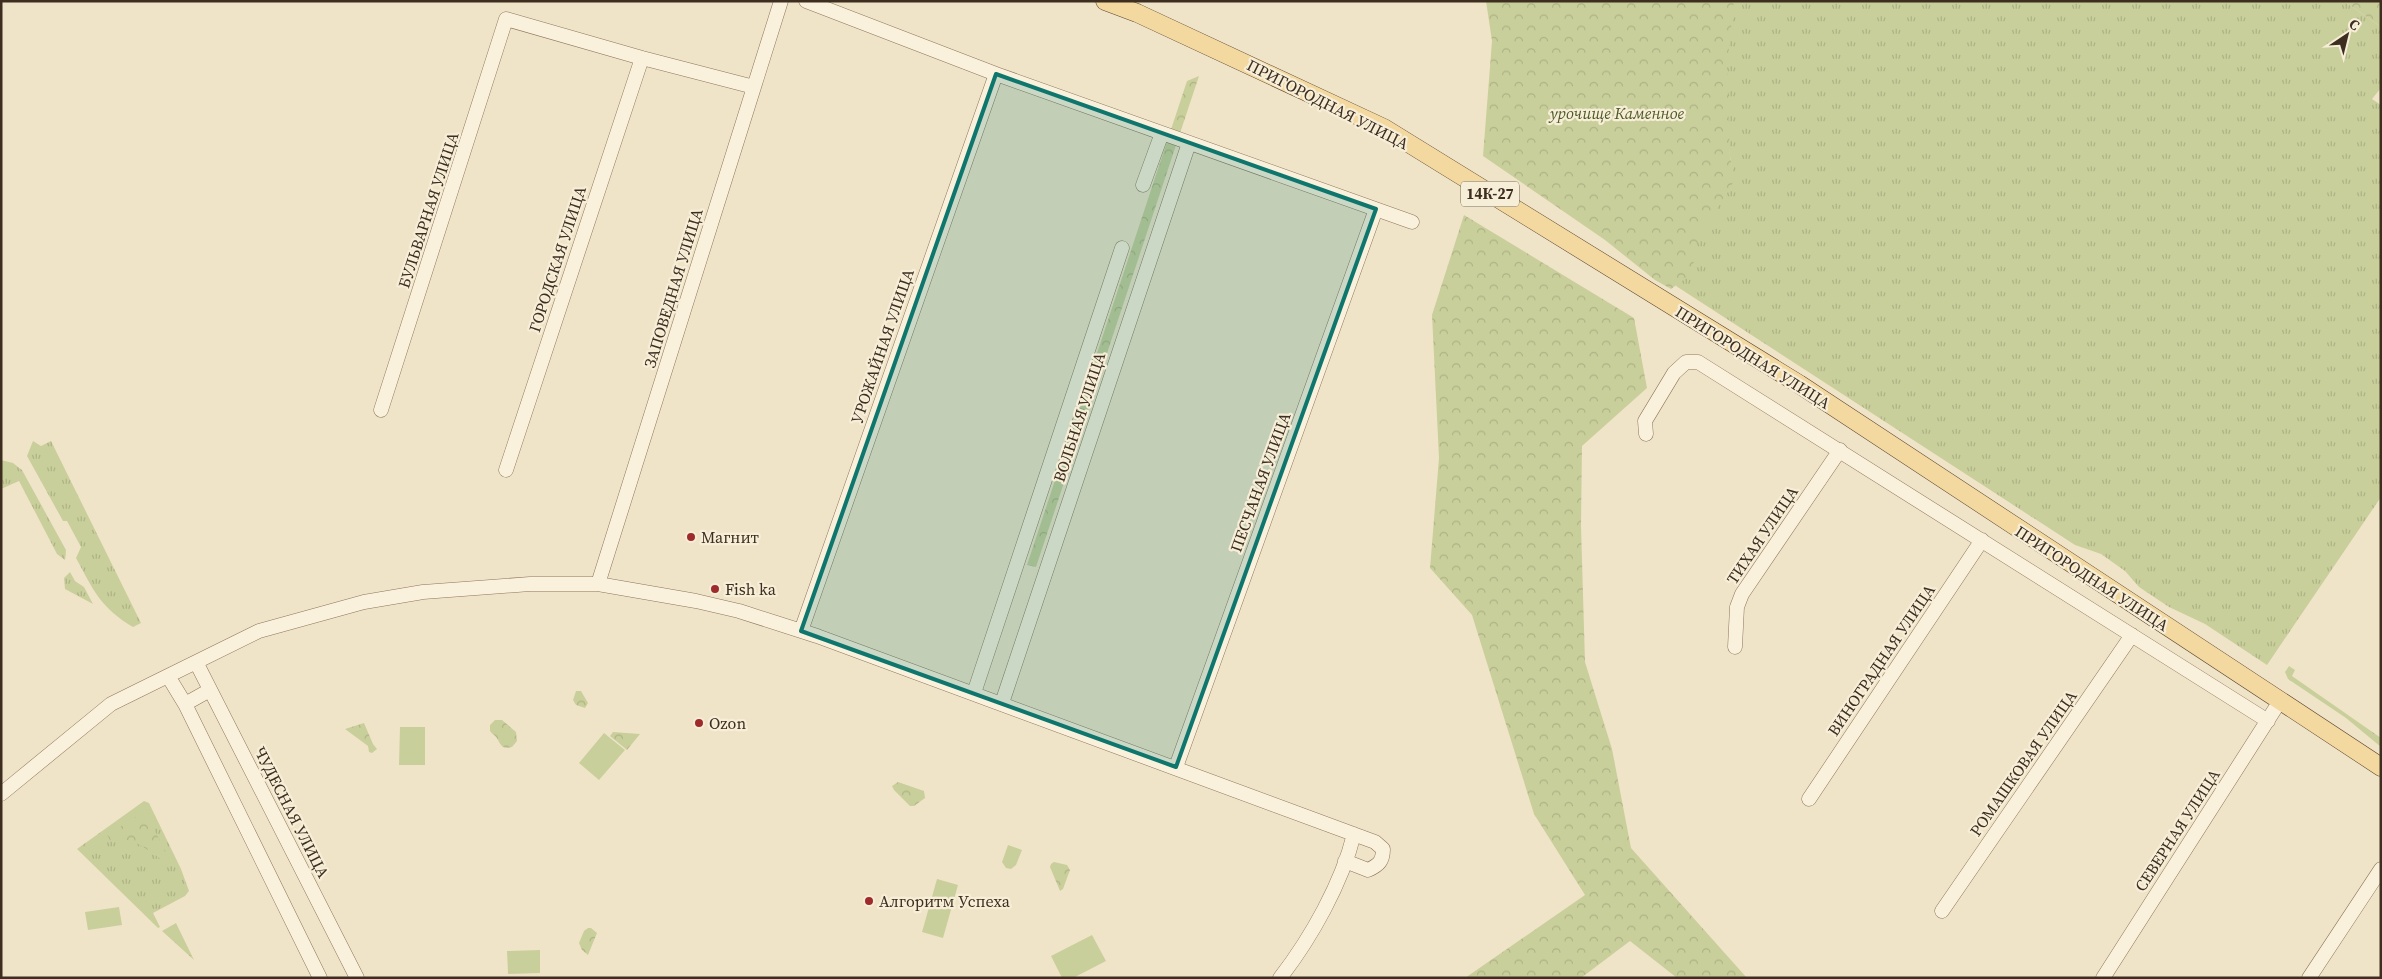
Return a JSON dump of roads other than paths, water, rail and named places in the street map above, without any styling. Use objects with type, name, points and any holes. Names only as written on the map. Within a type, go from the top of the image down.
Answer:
[{"type":"main road","name":"ПРИГОРОДНАЯ УЛИЦА","points":[[1105,1],[1137,13],[1384,128],[1807,390],[2378,767]]},
{"type":"street","name":"ЗАПОВЕДНАЯ УЛИЦА","points":[[598,584],[781,1]]},
{"type":"street","points":[[806,1],[996,74],[1412,222]]},
{"type":"street","name":"БУЛЬВАРНАЯ УЛИЦА","points":[[381,410],[506,19],[642,58]]},
{"type":"street","points":[[642,58],[754,87]]},
{"type":"street","name":"ГОРОДСКАЯ УЛИЦА","points":[[506,470],[642,58]]},
{"type":"street","name":"УРОЖАЙНАЯ УЛИЦА","points":[[801,631],[996,74]]},
{"type":"street","points":[[1143,185],[1162,133]]},
{"type":"street","name":"ВОЛЬНАЯ УЛИЦА","points":[[1002,703],[1189,143]]},
{"type":"street","name":"ПЕСЧАНАЯ УЛИЦА","points":[[1176,767],[1376,209]]},
{"type":"street","name":"ВОЛЬНАЯ УЛИЦА","points":[[974,693],[1122,248]]},
{"type":"street","name":"ПРИГОРОДНАЯ УЛИЦА","points":[[1646,434],[1645,421],[1674,373],[1686,362],[1698,362],[1711,368],[2268,720]]},
{"type":"street","name":"ТИХАЯ УЛИЦА","points":[[1736,647],[1736,607],[1742,594],[1840,450]]},
{"type":"street","name":"ВИНОГРАДНАЯ УЛИЦА","points":[[1809,799],[1982,540]]},
{"type":"street","points":[[1,794],[111,704],[259,631],[364,602],[472,586],[598,584],[696,601],[801,631],[1176,767],[1375,842],[1383,849],[1383,858],[1378,866],[1368,870],[1345,861]]},
{"type":"street","name":"РОМАШКОВАЯ УЛИЦА","points":[[1942,911],[2132,635]]},
{"type":"street","name":"ЧУДЕСНАЯ УЛИЦА","points":[[196,662],[357,978]]},
{"type":"street","points":[[168,676],[184,704],[320,978]]},
{"type":"street","points":[[184,704],[210,690]]},
{"type":"street","name":"СЕВЕРНАЯ УЛИЦА","points":[[2103,978],[2280,702]]},
{"type":"street","points":[[1280,978],[1318,922],[1345,861],[1354,834]]},
{"type":"street","points":[[2309,978],[2381,869]]},
{"type":"place","name":"Магнит","points":[[691,537]]},
{"type":"place","name":"Fish ka","points":[[715,589]]},
{"type":"place","name":"Ozon","points":[[699,723]]},
{"type":"place","name":"Алгоритм Успеха","points":[[869,901]]},
{"type":"park label","name":"урочище Каменное","points":[[1617,113]]}]
